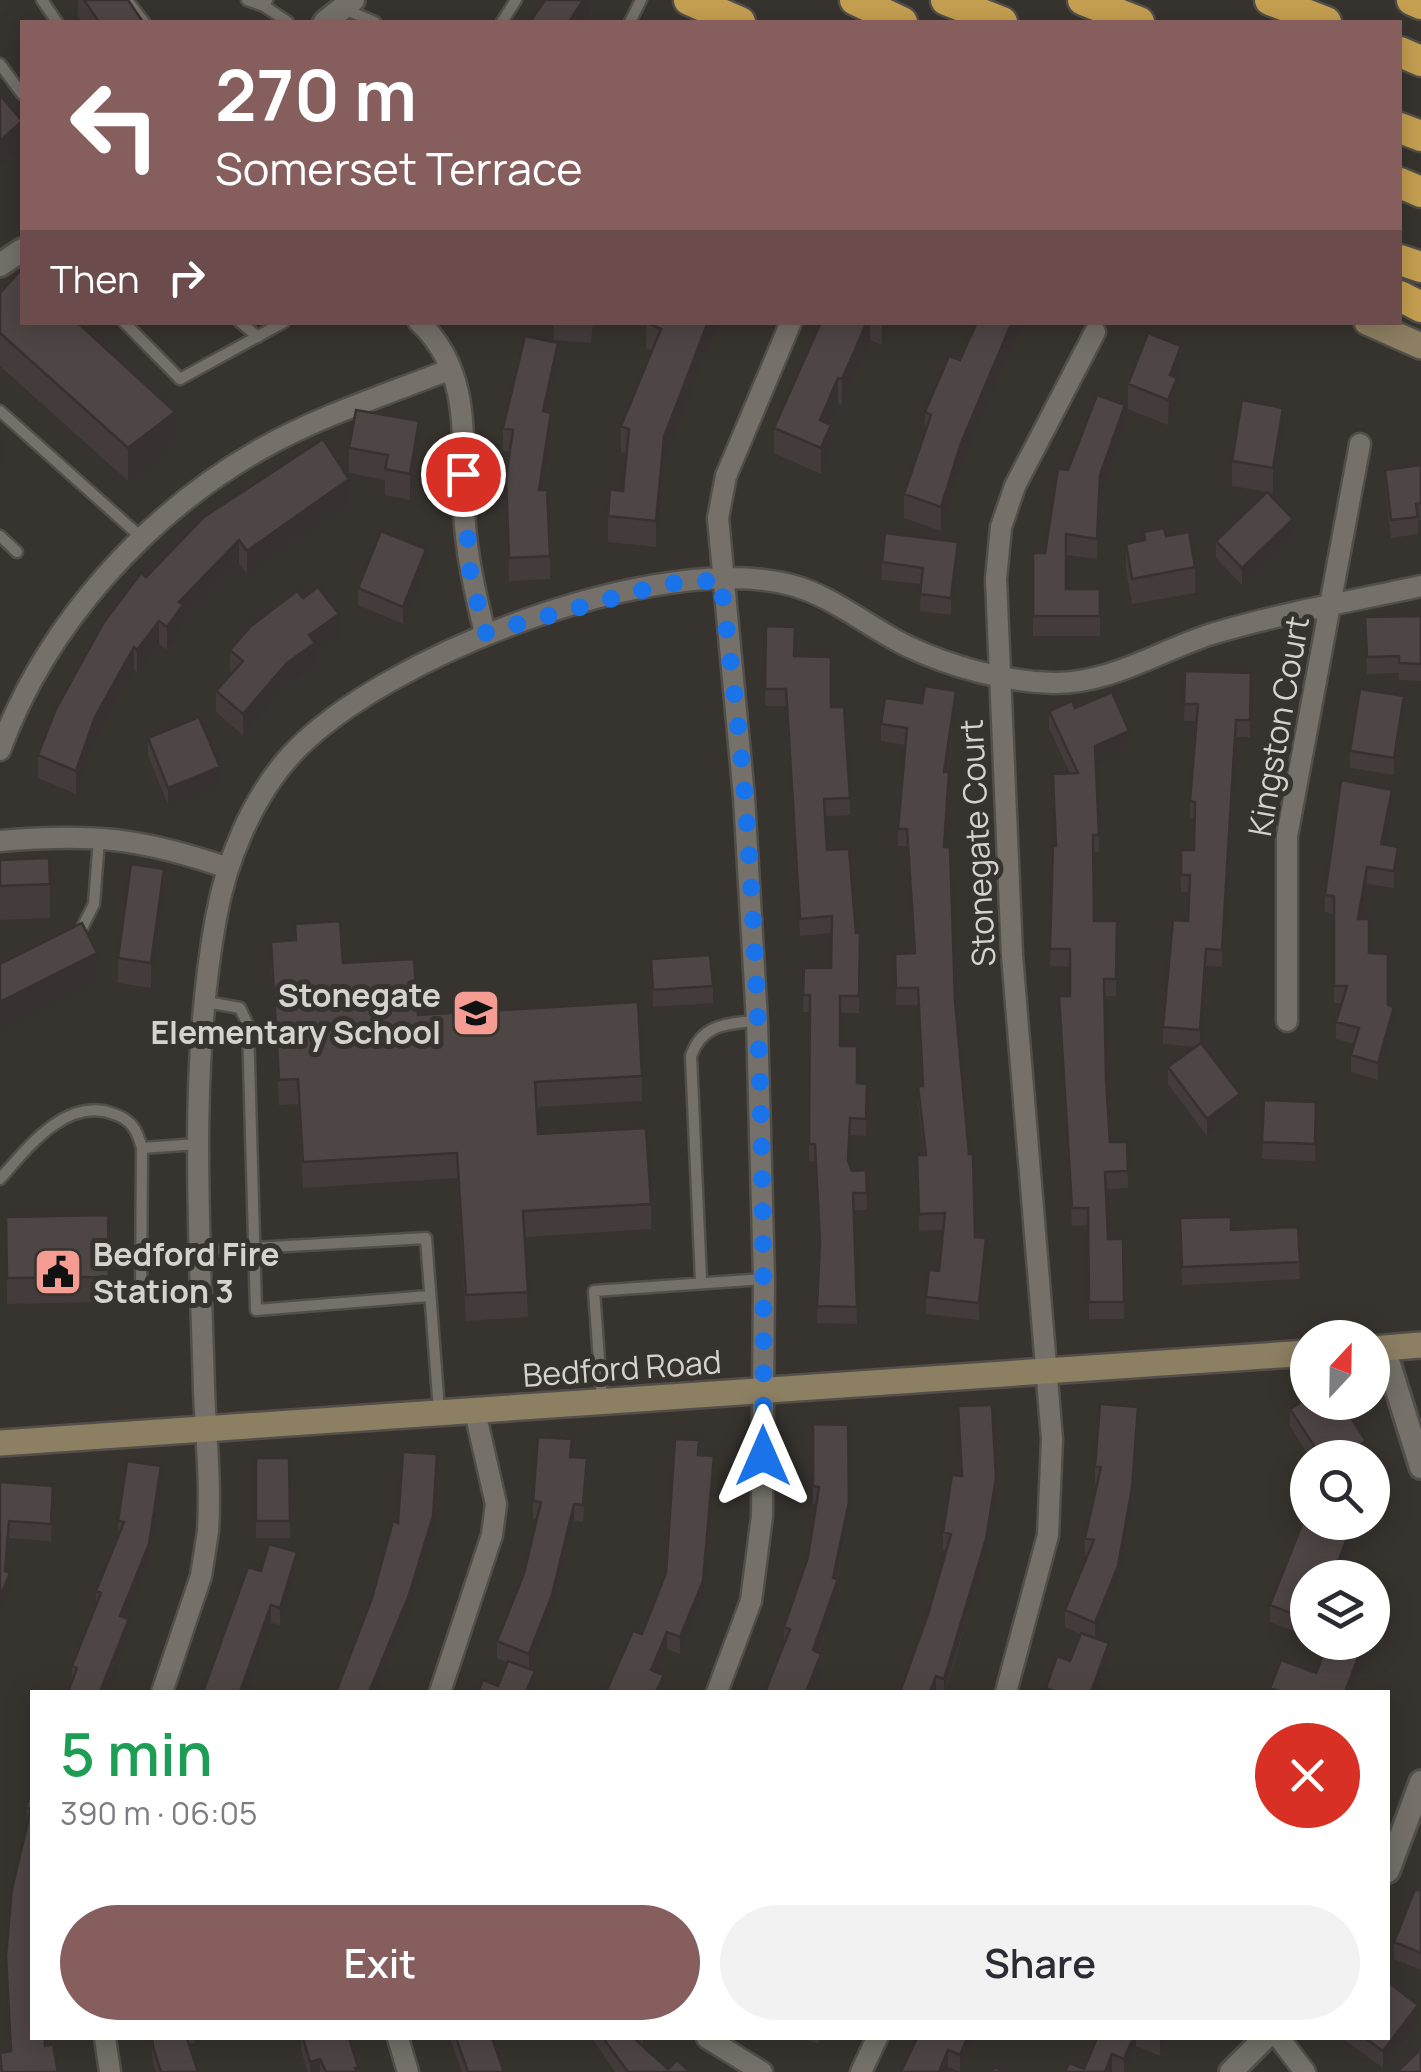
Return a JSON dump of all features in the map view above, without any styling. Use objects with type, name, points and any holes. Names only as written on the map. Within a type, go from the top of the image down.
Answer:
[{"type":"highway","points":[[686,0],[735,20]]},
{"type":"highway","points":[[855,0],[898,20]]},
{"type":"highway","points":[[946,0],[997,20]]},
{"type":"highway","points":[[1083,0],[1134,20]]},
{"type":"highway","points":[[1270,0],[1321,20]]},
{"type":"highway","points":[[1412,0],[1421,4]]},
{"type":"main road","points":[[686,0],[720,20]]},
{"type":"main road","points":[[1374,325],[1421,346]]},
{"type":"main road","points":[[1390,1347],[1421,1345]]},
{"type":"main road","name":"Bedford Road","points":[[0,1443],[1290,1354]]},
{"type":"street","points":[[422,325],[452,369],[462,398],[470,571],[485,633]]},
{"type":"street","points":[[718,1690],[751,1601],[762,1516],[764,1279],[757,1022],[744,797],[718,518],[726,476],[790,325]]},
{"type":"street","name":"Stonegate Court","points":[[1007,1690],[1048,1534],[1052,1440],[1012,955],[996,579],[1001,527],[1015,486],[1096,332]]},
{"type":"street","points":[[0,750],[24,693],[96,588],[142,538],[197,490],[306,426],[452,369]]},
{"type":"street","name":"Kingston Court","points":[[1288,1021],[1287,836],[1360,444]]},
{"type":"street","points":[[163,1690],[201,1576],[208,1531],[201,1144],[207,1002],[216,917],[228,868],[266,788],[292,753],[376,686],[485,633],[665,584],[721,580],[792,585],[908,646],[998,675],[1045,683],[1081,683],[1239,626],[1421,586]]},
{"type":"street","points":[[0,841],[100,836],[166,847],[228,868]]},
{"type":"street","points":[[1390,1381],[1421,1466]]},
{"type":"street","points":[[441,1690],[492,1535],[496,1504],[475,1412]]},
{"type":"street","points":[[1390,1865],[1421,1782]]},
{"type":"street","points":[[105,2040],[110,2072]]},
{"type":"street","points":[[399,2040],[408,2072]]},
{"type":"street","points":[[710,2040],[762,2072]]},
{"type":"street","points":[[861,2072],[876,2040]]},
{"type":"street","points":[[1231,2072],[1263,2040]]},
{"type":"street","points":[[1281,2040],[1306,2072]]},
{"type":"lane","points":[[127,0],[142,20]]},
{"type":"lane","points":[[247,0],[265,3],[286,20]]},
{"type":"lane","points":[[339,7],[370,20]]},
{"type":"lane","points":[[0,64],[20,91]]},
{"type":"lane","points":[[127,325],[180,380],[279,325]]},
{"type":"lane","points":[[244,325],[258,337]]},
{"type":"lane","points":[[0,411],[142,538]]},
{"type":"lane","points":[[0,536],[16,552]]},
{"type":"lane","points":[[62,944],[77,937],[94,904],[100,836]]},
{"type":"lane","points":[[207,1002],[240,1008],[248,1025],[256,1310],[429,1296]]},
{"type":"lane","points":[[701,1280],[691,1056],[696,1040],[716,1025],[757,1022]]},
{"type":"lane","points":[[0,1179],[68,1114],[106,1110],[126,1118],[138,1132],[142,1148],[141,1299]]},
{"type":"lane","points":[[142,1148],[201,1144]]},
{"type":"lane","points":[[200,1251],[426,1238],[440,1414]]},
{"type":"lane","points":[[602,1402],[594,1291],[701,1280],[764,1279]]},
{"type":"building","points":[[84,0],[128,0],[142,20],[98,20]]},
{"type":"building","points":[[545,0],[583,0],[570,20],[531,20]]},
{"type":"building","points":[[0,95],[20,123],[0,141]]},
{"type":"building","points":[[20,271],[20,325],[80,325],[175,412],[128,448],[0,333],[0,293]]},
{"type":"building","points":[[652,325],[707,325],[664,437],[656,521],[608,516],[610,489],[623,491],[629,429],[621,426],[661,329]]},
{"type":"building","points":[[820,325],[866,325],[820,420],[831,425],[821,448],[774,428]]},
{"type":"building","points":[[976,325],[1011,325],[961,443],[941,507],[904,494],[931,415],[925,412],[949,356],[960,360]]},
{"type":"building","points":[[1148,333],[1181,346],[1170,375],[1177,378],[1168,400],[1128,384]]},
{"type":"building","points":[[525,336],[558,343],[543,411],[551,413],[539,490],[547,490],[550,556],[509,558],[506,477],[513,430],[503,428]]},
{"type":"building","points":[[1097,395],[1125,405],[1100,475],[1097,539],[1066,534],[1066,589],[1100,589],[1100,616],[1033,616],[1033,553],[1045,553],[1058,469],[1068,470]]},
{"type":"building","points":[[1242,400],[1283,408],[1273,468],[1232,461]]},
{"type":"building","points":[[356,410],[419,421],[410,474],[385,469],[388,455],[349,448]]},
{"type":"building","points":[[323,439],[349,479],[247,551],[239,540],[179,602],[183,605],[167,627],[159,621],[137,650],[134,647],[95,717],[76,771],[38,755],[56,709],[104,622],[141,573],[146,577],[204,517]]},
{"type":"building","points":[[1421,465],[1418,517],[1391,520],[1385,470]]},
{"type":"building","points":[[1267,492],[1293,519],[1242,568],[1216,541]]},
{"type":"building","points":[[1164,528],[1166,536],[1189,532],[1195,567],[1132,579],[1126,544],[1145,540],[1144,532]]},
{"type":"building","points":[[381,531],[426,549],[403,607],[358,588]]},
{"type":"building","points":[[885,533],[958,542],[951,598],[920,594],[923,568],[882,562]]},
{"type":"building","points":[[318,587],[339,614],[309,635],[315,643],[287,663],[243,714],[216,691],[243,661],[230,650],[251,626],[297,591],[303,598]]},
{"type":"building","points":[[1421,616],[1421,664],[1399,663],[1399,656],[1367,657],[1365,617]]},
{"type":"building","points":[[766,626],[795,627],[794,656],[831,657],[831,707],[844,707],[850,798],[824,799],[827,850],[849,849],[856,933],[860,933],[859,996],[840,996],[840,1046],[857,1046],[857,1083],[867,1084],[866,1119],[850,1118],[848,1161],[852,1171],[866,1170],[867,1193],[853,1193],[857,1307],[817,1306],[820,1242],[815,1144],[809,1144],[810,995],[803,995],[804,968],[831,968],[832,916],[800,919],[786,689],[765,689]]},
{"type":"building","points":[[1185,671],[1251,673],[1250,720],[1236,720],[1222,950],[1206,949],[1200,1030],[1163,1027],[1173,920],[1188,921],[1190,875],[1181,875],[1181,850],[1194,850],[1195,802],[1190,801],[1198,704],[1184,704]]},
{"type":"building","points":[[925,686],[956,691],[944,772],[949,772],[944,847],[950,847],[955,1001],[969,1154],[973,1154],[975,1237],[986,1238],[979,1303],[926,1297],[929,1270],[939,1271],[945,1213],[919,1214],[917,1155],[926,1155],[918,1086],[923,1086],[918,988],[896,988],[895,954],[915,953],[907,829],[898,829],[907,728],[881,724],[885,698],[922,703]]},
{"type":"building","points":[[1360,689],[1404,696],[1394,758],[1350,751]]},
{"type":"building","points":[[1112,692],[1129,731],[1095,746],[1099,835],[1093,835],[1094,921],[1117,921],[1116,979],[1104,979],[1106,1078],[1110,1142],[1127,1142],[1128,1171],[1105,1172],[1108,1239],[1123,1239],[1124,1302],[1089,1302],[1088,1208],[1072,1208],[1059,996],[1070,996],[1070,949],[1050,949],[1056,846],[1053,774],[1078,773],[1049,711],[1072,701],[1075,708]]},
{"type":"building","points":[[199,717],[220,767],[168,788],[148,738]]},
{"type":"building","points":[[1341,780],[1392,790],[1381,844],[1398,847],[1394,871],[1367,867],[1358,919],[1369,919],[1369,953],[1388,954],[1388,1005],[1394,1007],[1378,1063],[1351,1055],[1359,1028],[1336,1022],[1347,986],[1334,986],[1334,896],[1325,895]]},
{"type":"building","points":[[49,858],[50,884],[0,886],[0,860]]},
{"type":"building","points":[[131,864],[164,869],[151,963],[118,958]]},
{"type":"building","points":[[340,921],[343,963],[414,959],[418,1015],[638,1002],[642,1076],[535,1082],[538,1134],[646,1128],[651,1204],[523,1211],[528,1292],[466,1295],[457,1153],[303,1162],[298,1079],[279,1080],[271,942],[296,940],[295,924]]},
{"type":"building","points":[[82,923],[97,953],[0,1002],[0,964]]},
{"type":"building","points":[[710,955],[713,986],[653,990],[651,959]]},
{"type":"building","points":[[1201,1043],[1240,1094],[1207,1119],[1168,1067]]},
{"type":"building","points":[[1264,1100],[1316,1102],[1315,1144],[1262,1142]]},
{"type":"building","points":[[108,1215],[109,1277],[7,1278],[6,1217]]},
{"type":"building","points":[[1231,1217],[1231,1230],[1298,1227],[1300,1262],[1182,1267],[1180,1218]]},
{"type":"building","points":[[1100,1404],[1138,1407],[1132,1488],[1118,1566],[1095,1623],[1065,1610],[1094,1540],[1085,1538],[1101,1467],[1095,1467]]},
{"type":"building","points":[[992,1405],[996,1478],[986,1539],[944,1679],[936,1676],[931,1690],[901,1690],[951,1534],[943,1532],[952,1475],[962,1476],[958,1406]]},
{"type":"building","points":[[1297,1420],[1353,1420],[1365,1440],[1310,1440]]},
{"type":"building","points":[[813,1424],[848,1425],[849,1502],[833,1578],[838,1579],[813,1650],[821,1654],[807,1690],[766,1690],[790,1629],[784,1627],[808,1557],[819,1487],[813,1486]]},
{"type":"building","points":[[538,1437],[572,1439],[570,1457],[587,1458],[583,1505],[574,1504],[552,1595],[529,1654],[497,1641],[524,1573],[541,1502],[533,1501]]},
{"type":"building","points":[[675,1439],[699,1440],[698,1455],[714,1456],[703,1581],[680,1637],[667,1632],[651,1670],[664,1675],[657,1690],[607,1690],[633,1631],[642,1634],[666,1573]]},
{"type":"building","points":[[403,1452],[437,1454],[433,1516],[409,1595],[370,1690],[337,1690],[372,1598],[393,1521],[398,1523]]},
{"type":"building","points":[[256,1458],[289,1458],[290,1521],[256,1521]]},
{"type":"building","points":[[127,1461],[161,1466],[149,1544],[120,1616],[129,1619],[104,1690],[69,1690],[77,1668],[72,1666],[101,1593],[96,1591],[124,1522],[118,1521]]},
{"type":"building","points":[[0,1482],[53,1486],[51,1524],[9,1521],[5,1571],[10,1573],[0,1597]]},
{"type":"building","points":[[1296,1540],[1346,1540],[1339,1560],[1290,1560],[1290,1613],[1270,1605]]},
{"type":"building","points":[[269,1544],[297,1552],[280,1608],[271,1605],[241,1690],[204,1690],[248,1567],[261,1571]]},
{"type":"building","points":[[1081,1633],[1109,1643],[1092,1690],[1046,1688],[1057,1656],[1070,1661]]},
{"type":"building","points":[[1281,1660],[1316,1673],[1321,1660],[1357,1660],[1346,1690],[1276,1690],[1270,1688]]},
{"type":"building","points":[[508,1661],[535,1671],[527,1690],[479,1690],[483,1680],[498,1686]]},
{"type":"building","points":[[30,1813],[30,2040],[45,2040],[45,2046],[53,2044],[58,2072],[2,2072],[0,2053],[11,2051],[6,1956],[12,1889]]},
{"type":"building","points":[[1415,1889],[1421,1891],[1421,1953],[1394,1942]]},
{"type":"building","points":[[1390,1984],[1418,2005],[1383,2051],[1368,2040],[1390,2040]]},
{"type":"building","points":[[152,2040],[188,2040],[198,2072],[161,2072]]},
{"type":"building","points":[[304,2040],[350,2040],[358,2067],[357,2072],[326,2072],[320,2059],[310,2062]]},
{"type":"building","points":[[457,2040],[493,2040],[504,2072],[468,2072]]},
{"type":"building","points":[[604,2040],[639,2040],[668,2069],[677,2060],[690,2072],[628,2072]]},
{"type":"building","points":[[916,2040],[966,2040],[960,2055],[948,2050],[939,2072],[901,2072]]},
{"type":"building","points":[[1096,2040],[1132,2040],[1124,2059],[1112,2054],[1105,2072],[1065,2072],[1069,2063],[1084,2069]]},
{"type":"building","points":[[1421,2049],[1421,2072],[1397,2072]]},
{"type":"place","name":"Stonegate Elementary School","points":[[476,1013]]},
{"type":"place","name":"Bedford Fire Station 3","points":[[58,1272]]},
{"type":"route","points":[[463,474],[470,571],[485,633],[665,584],[721,580],[744,797],[757,1022],[764,1279],[763,1456]]}]
